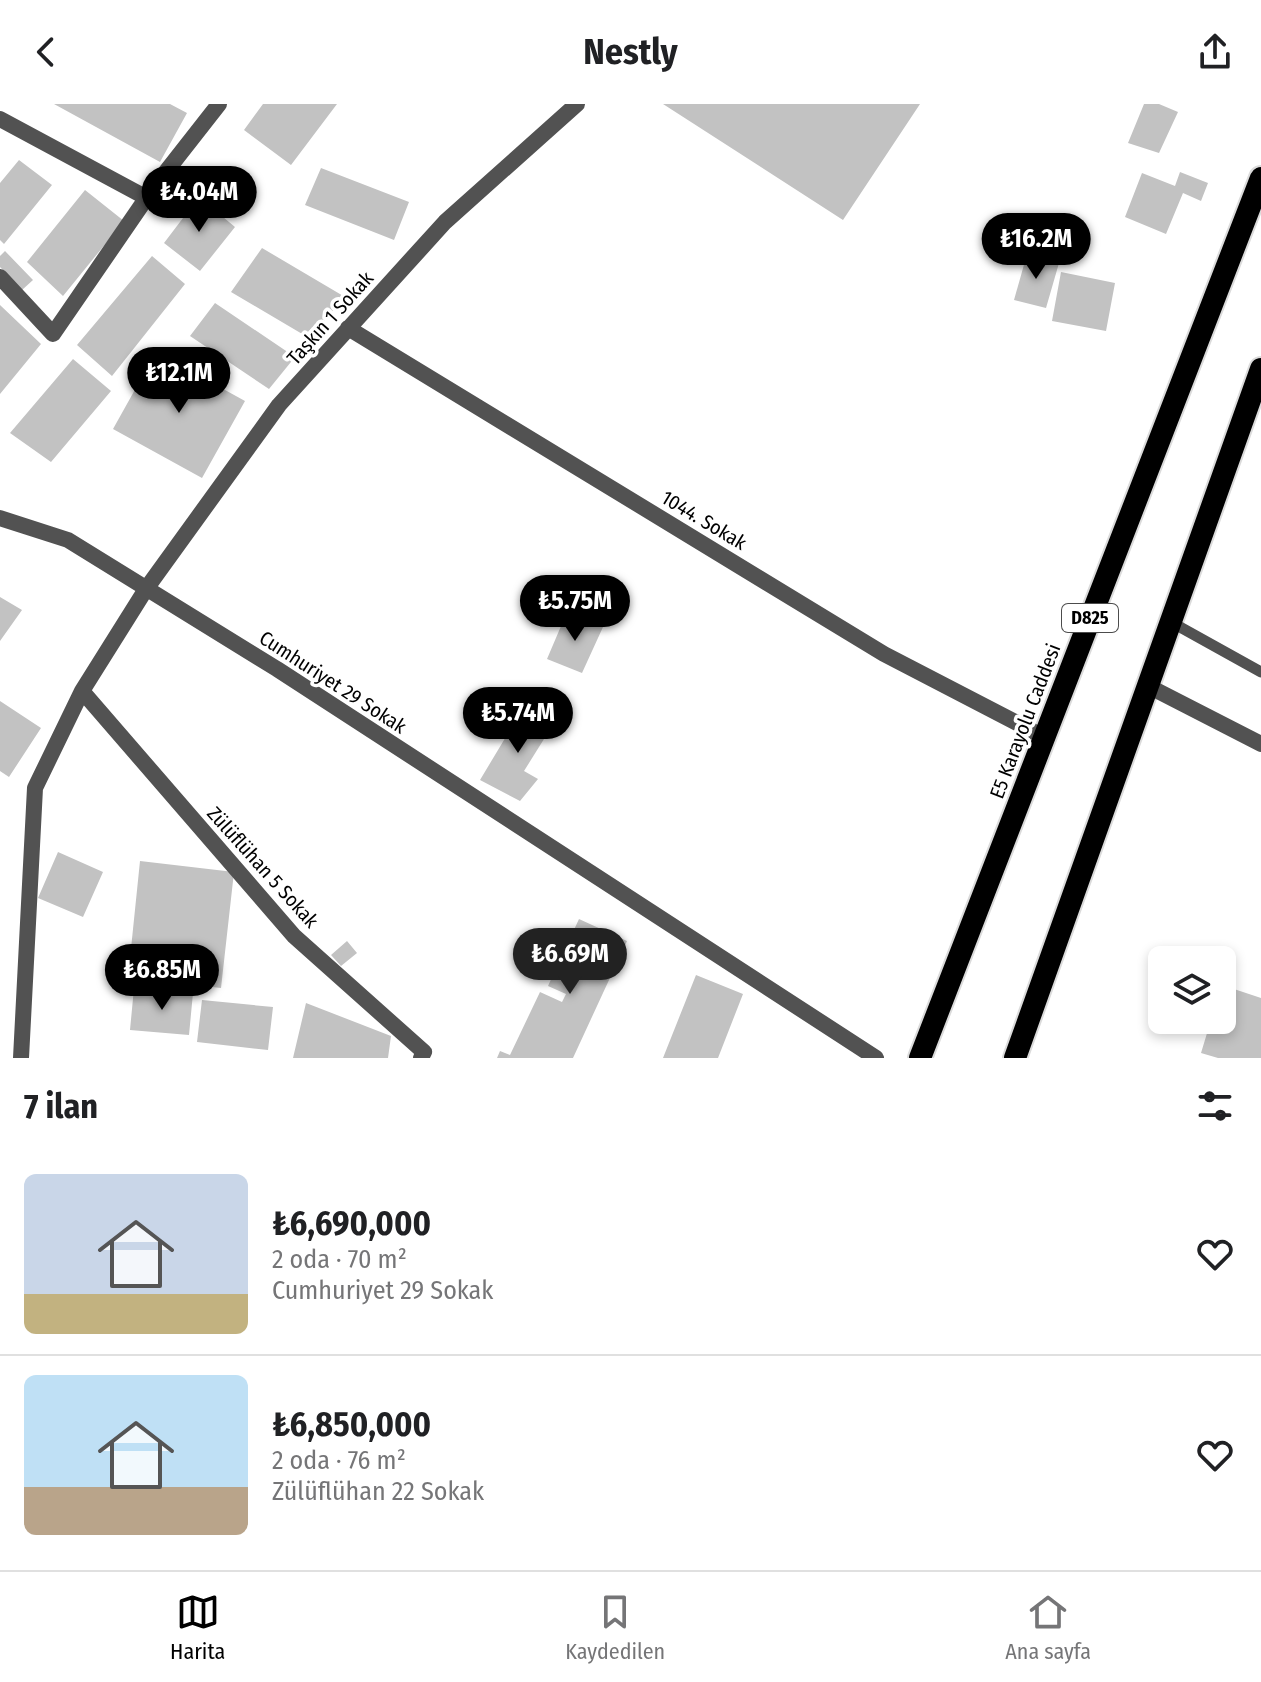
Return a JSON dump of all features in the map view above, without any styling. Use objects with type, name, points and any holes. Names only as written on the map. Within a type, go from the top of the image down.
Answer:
[{"type":"highway","name":"E5 Karayolu Caddesi","points":[[920,1058],[1261,178]]},
{"type":"highway","points":[[1015,1058],[1261,369]]},
{"type":"street","points":[[0,277],[53,334],[147,198],[219,104]]},
{"type":"street","name":"Taşkın 1 Sokak","points":[[21,1058],[35,788],[82,691],[146,589],[279,405],[445,222],[577,104]]},
{"type":"street","points":[[0,119],[147,198]]},
{"type":"street","name":"1044. Sokak","points":[[348,328],[884,654],[1044,737]]},
{"type":"street","name":"Cumhuriyet 29 Sokak","points":[[0,518],[68,540],[291,678],[876,1058]]},
{"type":"street","points":[[1148,686],[1261,744]]},
{"type":"street","name":"Zülüflühan 5 Sokak","points":[[82,691],[294,936],[424,1052],[421,1058]]},
{"type":"lane","points":[[1171,622],[1261,672]]},
{"type":"building","points":[[54,104],[170,104],[187,113],[160,162]]},
{"type":"building","points":[[263,104],[337,104],[291,165],[244,130]]},
{"type":"building","points":[[663,104],[920,104],[843,220]]},
{"type":"building","points":[[1144,104],[1159,104],[1178,112],[1159,153],[1128,143]]},
{"type":"building","points":[[19,160],[52,185],[4,244],[0,240],[0,183]]},
{"type":"building","points":[[321,168],[409,202],[394,240],[305,205]]},
{"type":"building","points":[[1180,172],[1208,183],[1201,201],[1183,193],[1166,234],[1125,217],[1142,173],[1175,186]]},
{"type":"building","points":[[85,190],[124,221],[63,296],[27,262]]},
{"type":"building","points":[[199,197],[235,227],[200,271],[164,243]]},
{"type":"building","points":[[262,248],[345,297],[309,338],[231,292]]},
{"type":"building","points":[[5,251],[33,280],[22,290],[0,267],[0,256]]},
{"type":"building","points":[[1027,254],[1059,263],[1046,308],[1014,300]]},
{"type":"building","points":[[152,256],[185,284],[112,376],[77,345]]},
{"type":"building","points":[[1061,272],[1115,283],[1106,331],[1052,321]]},
{"type":"building","points":[[215,303],[295,357],[269,389],[190,336]]},
{"type":"building","points":[[0,305],[41,344],[0,394]]},
{"type":"building","points":[[156,352],[245,401],[202,478],[113,429]]},
{"type":"building","points":[[73,359],[111,391],[51,462],[10,433]]},
{"type":"building","points":[[0,597],[22,610],[0,641]]},
{"type":"building","points":[[567,612],[603,627],[582,673],[547,659]]},
{"type":"building","points":[[0,701],[41,728],[9,777],[0,771]]},
{"type":"building","points":[[525,705],[554,723],[524,771],[538,779],[520,801],[480,780]]},
{"type":"building","points":[[58,852],[103,872],[83,917],[38,898]]},
{"type":"building","points":[[140,861],[234,872],[221,988],[148,980],[149,970],[129,968]]},
{"type":"building","points":[[579,919],[627,941],[573,1058],[497,1058],[500,1051],[510,1055],[540,992],[562,1002],[566,994],[548,986]]},
{"type":"building","points":[[347,941],[357,953],[341,966],[331,955]]},
{"type":"building","points":[[696,975],[743,994],[718,1058],[663,1058]]},
{"type":"building","points":[[134,988],[193,993],[189,1035],[130,1030]]},
{"type":"building","points":[[1236,990],[1261,998],[1261,1058],[1218,1058],[1201,1053],[1207,1034],[1236,1034]]},
{"type":"building","points":[[202,1000],[273,1007],[268,1050],[197,1042]]},
{"type":"building","points":[[306,1003],[391,1036],[388,1058],[293,1058]]}]
